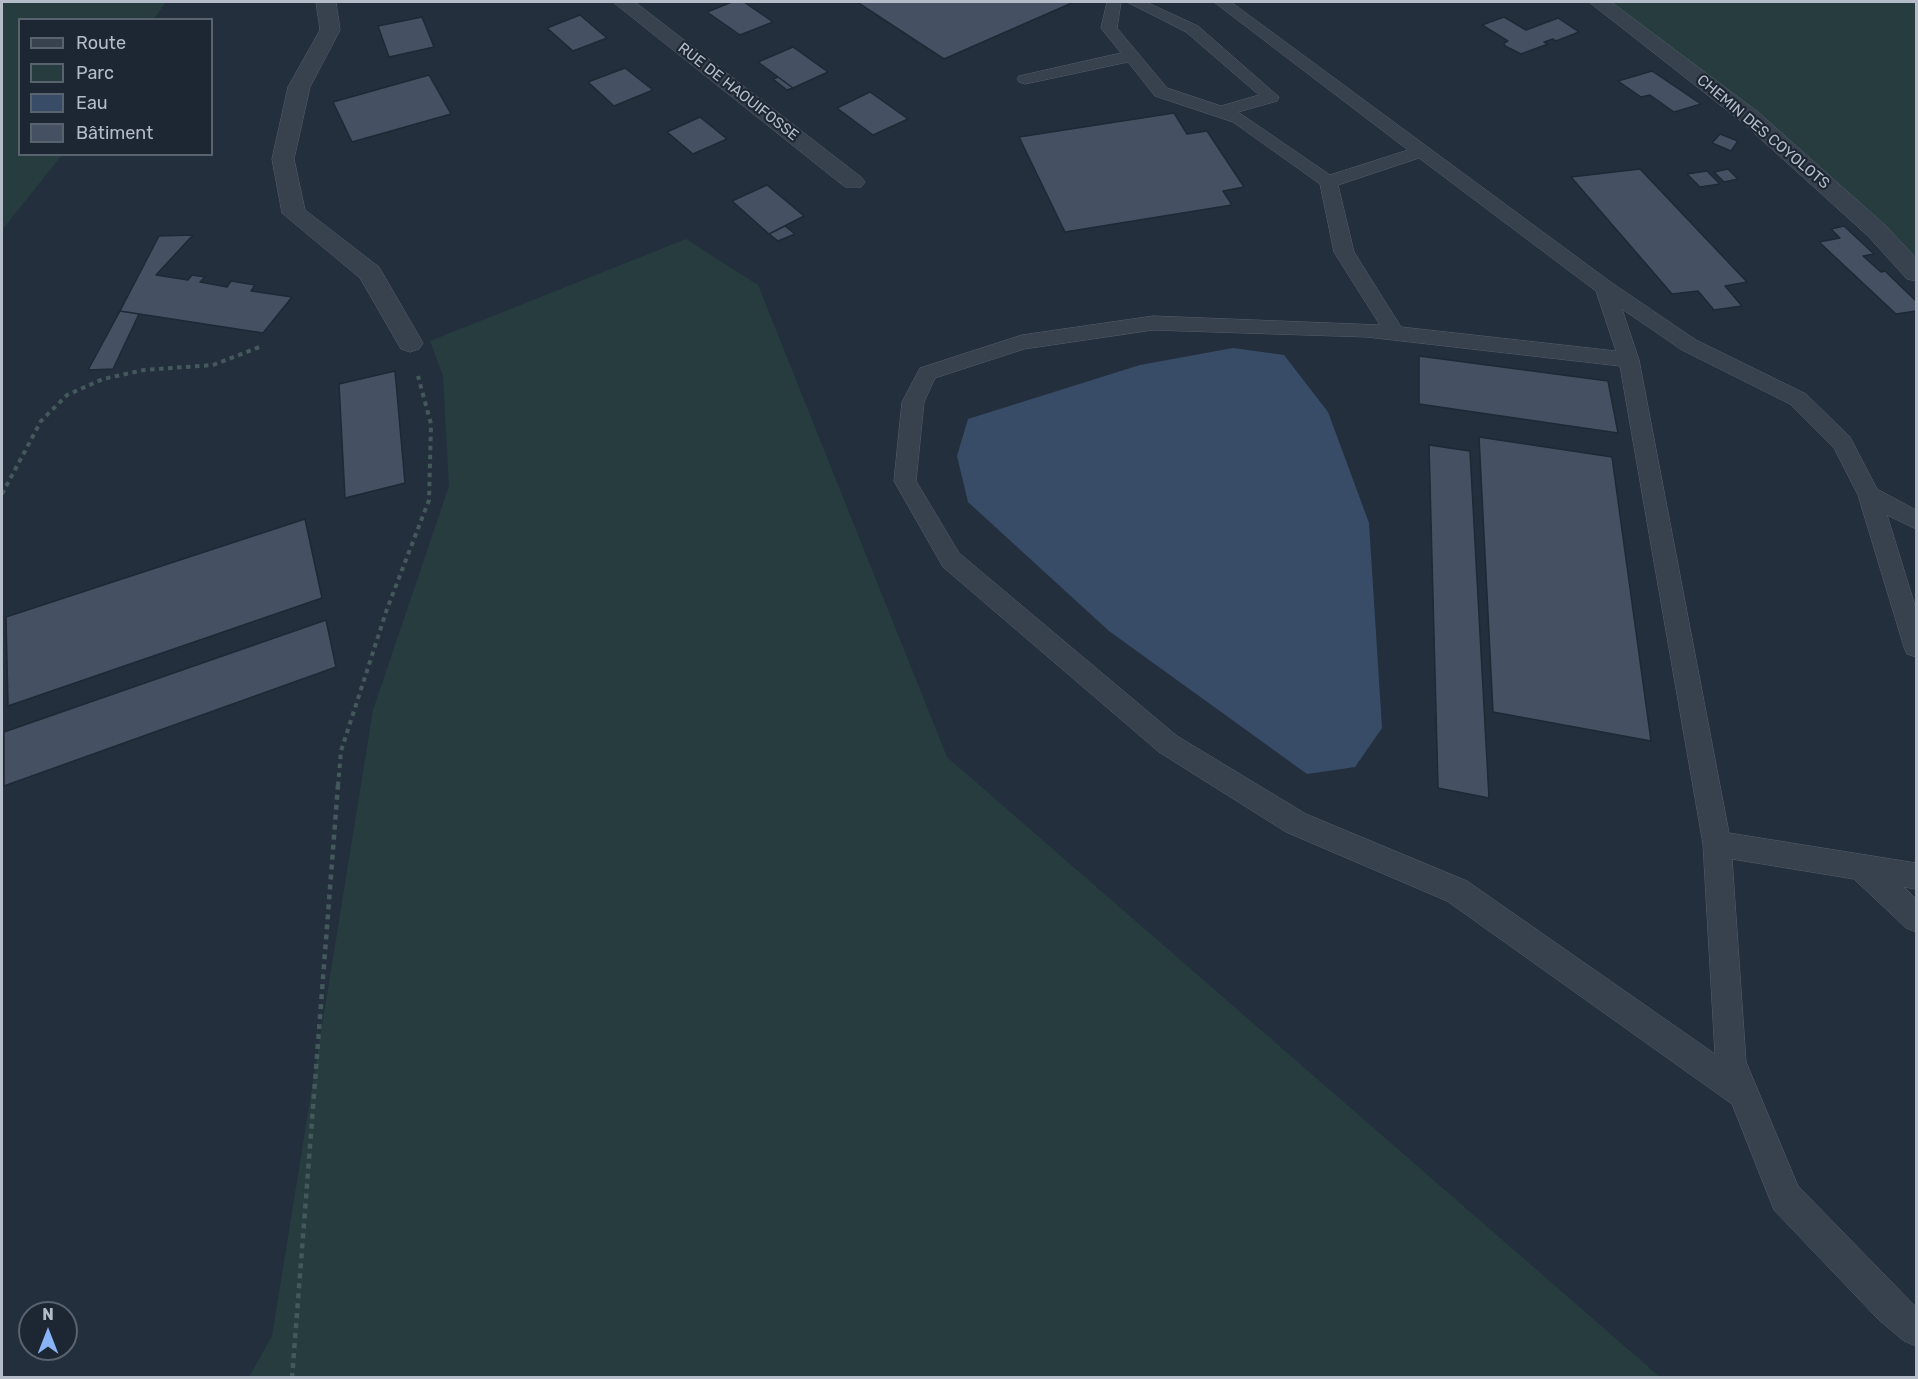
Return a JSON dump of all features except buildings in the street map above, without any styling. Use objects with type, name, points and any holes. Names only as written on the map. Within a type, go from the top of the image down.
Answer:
[{"type":"street","points":[[326,2],[330,30],[299,87],[283,159],[294,213],[370,273],[410,343]]},
{"type":"street","name":"RUE DE HAOUIFOSSE","points":[[623,2],[853,182]]},
{"type":"street","name":"CHEMIN DES COYOLOTS","points":[[1599,2],[1749,117],[1877,231],[1917,273]]},
{"type":"lane","points":[[1114,2],[1109,28],[1161,92],[1239,118],[1328,182],[1344,252],[1395,333]]},
{"type":"lane","points":[[1135,2],[1192,29],[1271,97],[1221,112]]},
{"type":"lane","points":[[1222,2],[1605,288],[1689,345],[1798,399],[1842,442],[1869,495],[1917,647]]},
{"type":"lane","points":[[1025,79],[1131,56]]},
{"type":"lane","points":[[1328,182],[1422,151]]},
{"type":"lane","points":[[1605,288],[1629,360],[1717,844],[1731,1062],[1786,1198],[1891,1308],[1917,1329]]},
{"type":"lane","points":[[1629,360],[1395,333],[1153,323],[1022,342],[927,373],[913,402],[905,481],[951,560],[1168,744],[1296,823],[1457,891],[1745,1094]]},
{"type":"lane","points":[[1869,495],[1917,520]]},
{"type":"lane","points":[[1717,844],[1917,876]]},
{"type":"lane","points":[[1861,867],[1917,918]]},
{"type":"path","points":[[292,1377],[341,751],[387,609],[429,500],[431,424],[410,343]]},
{"type":"path","points":[[2,494],[41,421],[67,395],[103,379],[134,372],[213,366],[262,345]]},
{"type":"green space","points":[[2,2],[166,2],[155,18],[18,18],[18,156],[61,156],[2,230]]},
{"type":"green space","points":[[1607,2],[1916,2],[1916,271],[1877,231],[1750,117]]},
{"type":"green space","points":[[686,239],[758,285],[947,757],[1660,1377],[249,1377],[272,1336],[373,710],[449,486],[443,376],[430,341]]},
{"type":"water","points":[[1233,348],[1284,355],[1328,412],[1369,523],[1382,728],[1355,767],[1307,774],[1109,631],[968,502],[957,456],[968,419],[1140,365]]}]
